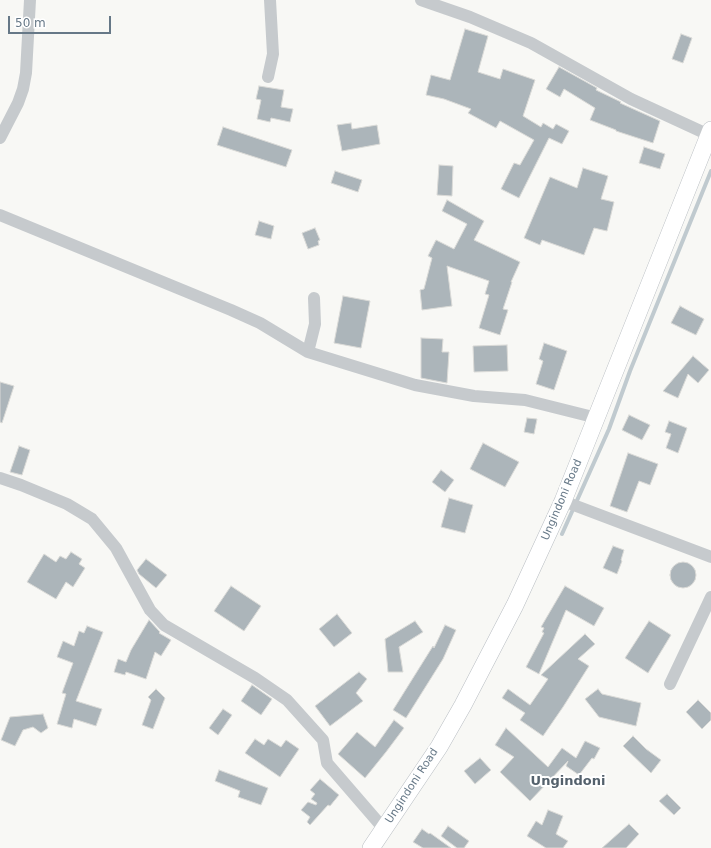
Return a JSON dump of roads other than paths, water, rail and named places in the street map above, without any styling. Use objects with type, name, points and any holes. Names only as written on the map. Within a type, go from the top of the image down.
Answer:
[{"type":"main road","name":"Ungindoni Road","points":[[371,848],[439,747],[463,705],[515,605],[562,501],[597,418],[710,133]]},
{"type":"street","points":[[0,138],[18,103],[23,89],[26,73],[30,0]]},
{"type":"street","points":[[268,77],[273,54],[270,0]]},
{"type":"street","points":[[421,0],[470,17],[531,43],[631,99],[710,133]]},
{"type":"street","points":[[0,215],[231,310],[260,323],[308,352],[416,385],[474,396],[525,400],[597,418]]},
{"type":"street","points":[[308,352],[315,324],[314,298]]},
{"type":"street","points":[[0,478],[67,504],[92,519],[116,548],[150,610],[164,625],[255,678],[287,700],[323,740],[327,763],[384,829]]},
{"type":"street","points":[[562,501],[711,557]]},
{"type":"street","points":[[670,684],[711,597]]},
{"type":"waterway","points":[[562,534],[609,429],[630,371],[711,171]]},
{"type":"district","name":"Ungindoni","points":[[568,782]]}]
